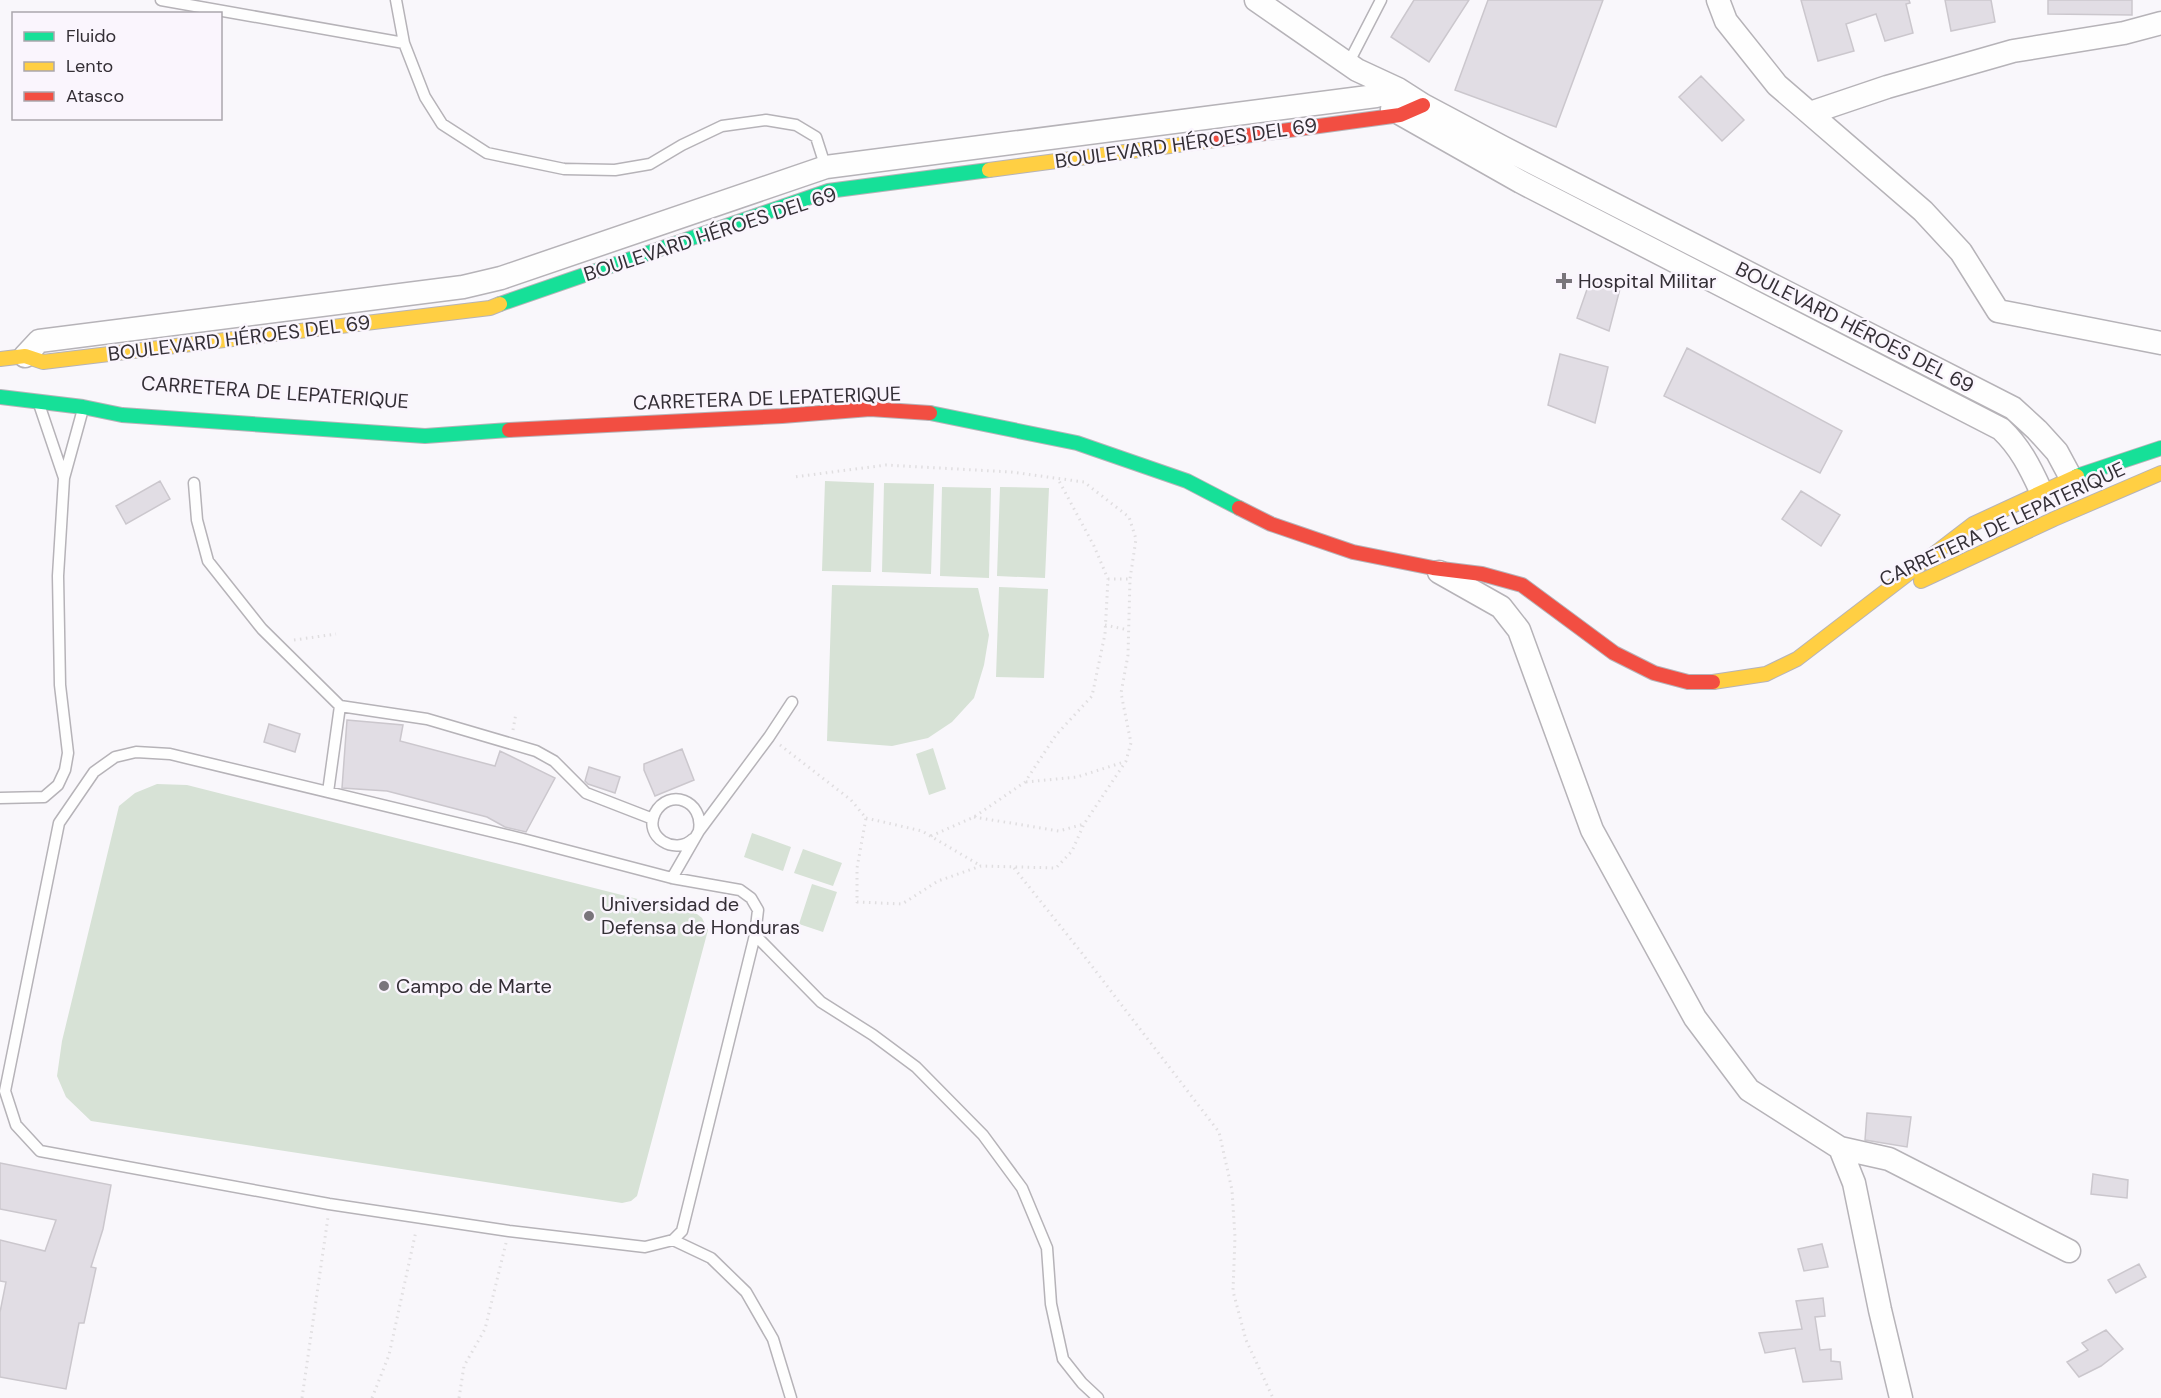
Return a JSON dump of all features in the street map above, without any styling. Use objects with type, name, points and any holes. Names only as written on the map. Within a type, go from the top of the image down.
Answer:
[{"type":"main road","name":"BOULEVARD HÉROES DEL 69","points":[[0,359],[43,362],[490,308],[828,191],[1400,115],[1423,105]]},
{"type":"main road","name":"CARRETERA DE LEPATERIQUE","points":[[0,397],[32,397],[122,415],[425,435],[782,416],[870,409],[937,413],[1077,443],[1187,481],[1272,524],[1353,552],[1433,568],[1482,574],[1522,585],[1614,653],[1654,673],[1688,682],[1722,682],[1766,674],[1797,659],[1973,524],[2064,491],[2161,448]]},
{"type":"main road","name":"CARRETERA DE LEPATERIQUE","points":[[83,407],[120,401]]},
{"type":"main road","name":"CARRETERA DE LEPATERIQUE","points":[[424,422],[501,430]]},
{"type":"main road","name":"CARRETERA DE LEPATERIQUE","points":[[1858,611],[1893,597],[1931,575],[2161,472]]},
{"type":"main road","points":[[1999,544],[2021,519],[2064,491],[2140,481]]},
{"type":"street","name":"BOULEVARD HÉROES DEL 69","points":[[1256,0],[1353,67],[1398,89],[1423,105],[2013,408],[2057,452],[2064,491]]},
{"type":"street","points":[[1718,0],[1726,21],[1777,85],[1923,211],[1961,252],[1998,311],[2161,343]]},
{"type":"street","points":[[1810,113],[1887,87],[2013,51],[2124,33],[2161,23]]},
{"type":"street","name":"BOULEVARD HÉROES DEL 69","points":[[1353,67],[1376,96],[1400,115],[1521,182],[2001,429],[2015,443],[2028,463],[2064,491]]},
{"type":"street","name":"BOULEVARD HÉROES DEL 69","points":[[25,362],[39,340],[463,287],[501,278],[826,167],[1376,96],[1398,89]]},
{"type":"street","points":[[1433,568],[1501,607],[1519,630],[1592,830],[1695,1018],[1749,1090],[1840,1148],[1888,1158],[2069,1251]]},
{"type":"street","points":[[1840,1148],[1854,1183],[1901,1398]]},
{"type":"lane","points":[[161,0],[404,43]]},
{"type":"lane","points":[[396,0],[404,43],[425,97],[442,124],[487,153],[564,169],[615,170],[650,164],[682,145],[722,126],[766,120],[796,125],[816,137],[826,167],[828,191]]},
{"type":"lane","points":[[1353,67],[1381,0]]},
{"type":"lane","points":[[32,397],[64,478]]},
{"type":"lane","points":[[0,798],[44,797],[58,785],[65,770],[68,753],[60,685],[58,588],[64,478],[83,407]]},
{"type":"lane","points":[[194,483],[197,520],[208,561],[262,629],[340,706],[427,719],[536,752],[555,760],[586,793],[653,819]]},
{"type":"lane","points":[[672,878],[697,834],[792,702]]},
{"type":"lane","points":[[328,792],[340,706]]},
{"type":"lane","points":[[136,752],[170,754],[522,839],[672,878],[740,890],[751,898],[758,910],[756,934],[682,1231],[673,1240],[645,1247],[509,1232],[330,1204],[40,1151],[16,1125],[5,1091],[59,823],[94,772],[115,757],[136,752]]},
{"type":"lane","points":[[681,800],[695,808],[700,823],[697,834],[682,846],[666,844],[656,834],[653,819],[660,806],[666,802],[681,800]]},
{"type":"lane","points":[[756,934],[821,1002],[873,1035],[916,1067],[983,1135],[1022,1188],[1047,1248],[1051,1304],[1063,1359],[1082,1383],[1098,1398]]},
{"type":"lane","points":[[673,1240],[711,1258],[746,1292],[773,1339],[791,1398]]},
{"type":"path","points":[[794,477],[886,465],[1011,472],[1084,482],[1129,517],[1136,539],[1130,579],[1128,655],[1120,693],[1131,743],[1126,761],[1084,824],[1072,851],[1056,868],[981,866],[938,881],[902,904],[857,902],[856,868],[866,818]]},
{"type":"path","points":[[931,836],[974,817],[1025,782],[1056,735],[1092,696],[1105,625],[1108,579],[1094,546],[1058,479]]},
{"type":"path","points":[[1108,579],[1130,579]]},
{"type":"path","points":[[1105,625],[1128,630]]},
{"type":"path","points":[[276,643],[336,634]]},
{"type":"path","points":[[769,737],[851,800],[866,818],[922,831],[981,866]]},
{"type":"path","points":[[1025,782],[1077,777],[1126,761]]},
{"type":"path","points":[[974,817],[1059,831],[1084,824]]},
{"type":"path","points":[[1014,868],[1218,1132],[1232,1190],[1235,1237],[1233,1291],[1246,1340],[1273,1398]]},
{"type":"path","points":[[302,1398],[330,1204]]},
{"type":"path","points":[[372,1398],[389,1355],[420,1217]]},
{"type":"path","points":[[459,1398],[464,1366],[485,1329],[509,1232]]},
{"type":"shaded area","points":[[825,481],[874,483],[871,572],[822,571]]},
{"type":"shaded area","points":[[884,483],[934,484],[931,574],[882,572]]},
{"type":"shaded area","points":[[942,487],[991,488],[989,578],[940,576]]},
{"type":"shaded area","points":[[1000,487],[1049,488],[1045,578],[997,576]]},
{"type":"shaded area","points":[[832,585],[978,588],[989,635],[984,665],[974,698],[952,722],[928,738],[892,746],[827,741]]},
{"type":"shaded area","points":[[999,587],[1048,589],[1044,678],[996,677]]},
{"type":"shaded area","points":[[933,748],[946,789],[929,795],[916,754]]},
{"type":"shaded area","name":"Campo de Marte","points":[[157,784],[187,785],[697,914],[702,918],[708,930],[637,1196],[631,1201],[622,1203],[91,1121],[66,1097],[57,1076],[62,1041],[119,806],[135,793]]},
{"type":"shaded area","points":[[752,833],[791,847],[783,871],[744,857]]},
{"type":"shaded area","points":[[803,849],[842,863],[833,886],[794,873]]},
{"type":"shaded area","points":[[812,884],[837,892],[823,932],[799,924]]},
{"type":"building","points":[[1414,0],[1469,0],[1429,62],[1391,37]]},
{"type":"building","points":[[1488,0],[1603,0],[1556,127],[1455,90]]},
{"type":"building","points":[[1801,0],[1909,0],[1910,3],[1906,4],[1913,33],[1885,41],[1876,14],[1846,24],[1854,51],[1818,61]]},
{"type":"building","points":[[1945,0],[1991,0],[1995,22],[1951,31]]},
{"type":"building","points":[[2048,0],[2132,0],[2132,15],[2048,14]]},
{"type":"building","points":[[1701,76],[1744,120],[1722,141],[1679,97]]},
{"type":"building","points":[[1591,278],[1620,289],[1609,331],[1577,318]]},
{"type":"building","points":[[1687,348],[1842,431],[1820,473],[1664,396]]},
{"type":"building","points":[[1560,354],[1608,367],[1595,423],[1548,405]]},
{"type":"building","points":[[160,481],[170,499],[126,524],[116,506]]},
{"type":"building","points":[[1801,491],[1840,515],[1821,546],[1782,519]]},
{"type":"building","points":[[347,720],[403,725],[400,741],[495,766],[500,751],[555,778],[526,832],[505,827],[487,817],[387,791],[342,788]]},
{"type":"building","points":[[269,724],[300,734],[295,752],[264,742]]},
{"type":"building","points":[[682,749],[694,780],[655,796],[644,770],[644,764]]},
{"type":"building","points":[[589,767],[620,777],[615,793],[585,781]]},
{"type":"building","points":[[1867,1113],[1911,1117],[1907,1147],[1865,1140]]},
{"type":"building","points":[[0,1163],[111,1185],[103,1229],[91,1267],[96,1268],[84,1323],[79,1323],[66,1389],[0,1377],[0,1312],[6,1282],[0,1281],[0,1240],[45,1251],[56,1220],[0,1209]]},
{"type":"building","points":[[2093,1174],[2128,1180],[2127,1198],[2091,1194]]},
{"type":"building","points":[[1822,1244],[1828,1267],[1804,1271],[1798,1249]]},
{"type":"building","points":[[2139,1264],[2146,1277],[2116,1293],[2108,1280]]},
{"type":"building","points":[[1823,1298],[1825,1316],[1815,1317],[1820,1350],[1831,1349],[1831,1361],[1840,1362],[1842,1379],[1803,1382],[1795,1348],[1765,1353],[1759,1333],[1802,1329],[1796,1301]]},
{"type":"building","points":[[2106,1330],[2123,1349],[2101,1366],[2079,1377],[2067,1362],[2088,1350],[2082,1343]]},
{"type":"traffic: fast","points":[[500,304],[828,191],[989,170]]},
{"type":"traffic: fast","points":[[0,397],[83,407],[122,415],[425,436],[509,430]]},
{"type":"traffic: fast","points":[[930,413],[1077,443],[1187,481],[1239,508]]},
{"type":"traffic: fast","points":[[2077,476],[2161,448]]},
{"type":"traffic: slow","points":[[989,170],[1215,140]]},
{"type":"traffic: slow","points":[[0,359],[25,356],[43,362],[490,308],[500,304]]},
{"type":"traffic: slow","points":[[1921,581],[2054,519],[2161,473]]},
{"type":"traffic: slow","points":[[1713,682],[1766,674],[1797,659],[1973,524],[2077,476]]},
{"type":"traffic: jam","points":[[1215,140],[1400,115],[1423,105]]},
{"type":"traffic: jam","points":[[509,430],[782,416],[870,409],[930,413]]},
{"type":"traffic: jam","points":[[1239,508],[1271,524],[1353,552],[1433,568],[1482,574],[1522,585],[1614,653],[1654,673],[1688,682],[1713,682]]},
{"type":"place","name":"Hospital Militar","points":[[1564,281]]},
{"type":"place","name":"Universidad de Defensa de Honduras","points":[[589,916]]},
{"type":"place","name":"Campo de Marte","points":[[384,986]]}]
